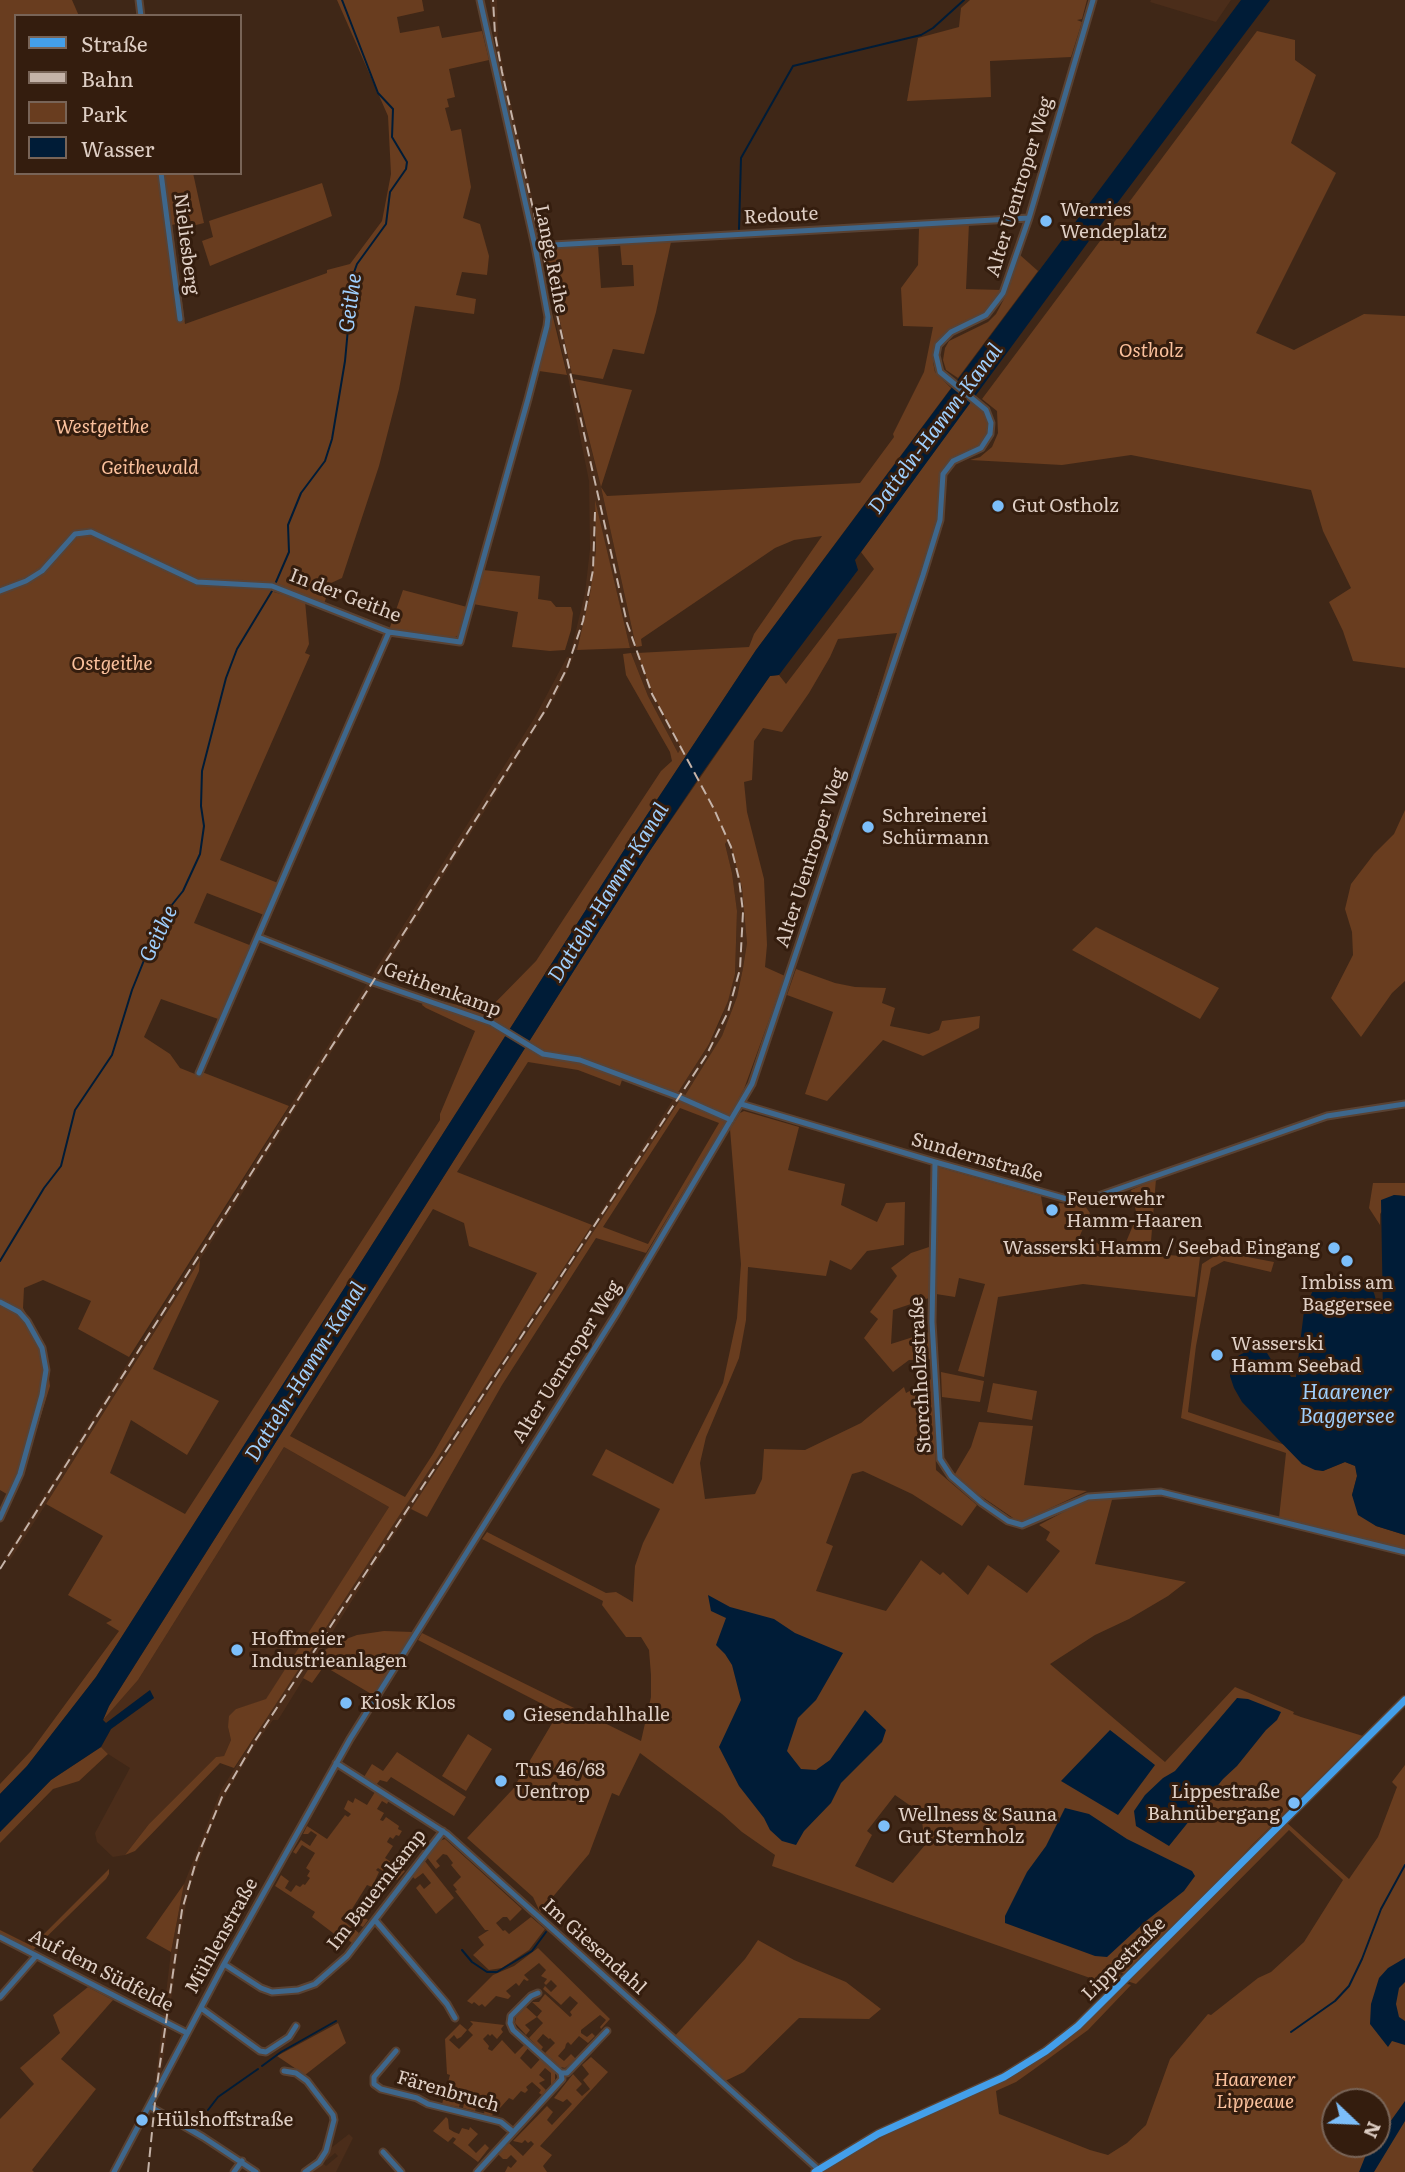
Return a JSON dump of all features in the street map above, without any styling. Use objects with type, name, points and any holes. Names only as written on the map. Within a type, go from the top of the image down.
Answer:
[{"type":"main road","name":"Lippestraße","points":[[817,2171],[878,2134],[1014,2071],[1046,2052],[1078,2026],[1405,1700]]},
{"type":"street","name":"Lange Reihe","points":[[460,642],[548,317],[535,246],[480,0]]},
{"type":"street","name":"Alter Uentroper Weg","points":[[363,1718],[608,1326],[741,1104],[756,1073],[923,575],[940,520],[943,474],[954,461],[985,444],[990,434],[991,423],[983,407],[945,378],[938,367],[938,345],[951,332],[985,315],[998,301],[1012,270],[1093,0]]},
{"type":"street","name":"Nieliesberg","points":[[161,175],[180,319]]},
{"type":"street","name":"Redoute","points":[[535,246],[1029,218]]},
{"type":"street","name":"In der Geithe","points":[[0,591],[42,572],[75,534],[91,532],[197,582],[272,586],[389,632],[460,642]]},
{"type":"street","points":[[199,1073],[389,632]]},
{"type":"street","name":"Geithenkamp","points":[[258,937],[396,990],[492,1023],[548,1056],[580,1060],[679,1097],[731,1120]]},
{"type":"street","name":"Sundernstraße","points":[[741,1104],[935,1162],[1084,1202],[1327,1115],[1405,1104]]},
{"type":"street","name":"Storchholzstraße","points":[[935,1162],[932,1322],[940,1459],[951,1476],[982,1503],[1018,1526],[1088,1497],[1161,1492],[1405,1552]]},
{"type":"street","points":[[0,1302],[19,1312],[32,1328],[42,1348],[46,1370],[42,1395],[20,1474],[0,1518]]},
{"type":"street","name":"Mühlenstraße","points":[[114,2172],[224,1964],[363,1718]]},
{"type":"street","name":"Im Giesendahl","points":[[336,1763],[443,1831],[817,2171]]},
{"type":"street","name":"Im Bauernkamp","points":[[224,1964],[272,1992],[304,1989],[315,1984],[348,1956],[443,1831]]},
{"type":"street","points":[[375,1920],[447,2004],[455,2018]]},
{"type":"street","name":"Auf dem Südfelde","points":[[0,1937],[187,2033]]},
{"type":"street","points":[[0,1997],[36,1956]]},
{"type":"street","points":[[538,1993],[531,1996],[512,2016],[510,2023],[513,2030],[563,2075]]},
{"type":"street","points":[[201,2008],[260,2052],[266,2052],[289,2037],[296,2025]]},
{"type":"street","points":[[477,2172],[510,2132],[607,2031]]},
{"type":"street","name":"Färenbruch","points":[[396,2051],[374,2077],[374,2084],[381,2089],[501,2122],[510,2132]]},
{"type":"street","points":[[284,2071],[296,2073],[307,2081],[334,2115],[326,2151],[317,2163],[305,2172]]},
{"type":"street","points":[[149,2106],[256,2172]]},
{"type":"street","points":[[383,2152],[401,2172]]},
{"type":"street","points":[[234,2172],[242,2161]]},
{"type":"shaded area","points":[[490,0],[497,0],[498,39],[505,77],[636,647],[630,648],[595,504],[596,550],[590,594],[577,650],[571,651],[585,593],[590,549],[589,481],[568,377],[500,82]]},
{"type":"shaded area","points":[[1231,0],[1216,22],[1150,2]]},
{"type":"shaded area","points":[[631,653],[637,653],[653,695],[681,748],[678,753],[648,696]]},
{"type":"shaded area","points":[[574,656],[558,692],[495,795],[375,983],[369,980],[535,717],[567,657]]},
{"type":"shaded area","points":[[729,837],[738,864],[745,915],[747,943],[743,968],[737,997],[722,1037],[684,1097],[677,1094],[720,1022],[735,974],[737,911],[725,844]]},
{"type":"shaded area","points":[[367,984],[373,986],[46,1504],[10,1560],[5,1557]]},
{"type":"shaded area","points":[[674,1098],[680,1100],[366,1578],[278,1720],[273,1720],[255,1745],[227,1793],[190,1886],[180,1934],[161,2076],[155,2084],[171,1952],[184,1884],[221,1790],[347,1592]]},
{"type":"shaded area","points":[[284,1447],[389,1507],[266,1700],[236,1709],[228,1727],[231,1740],[224,1756],[216,1757],[149,1824],[125,1855],[113,1857],[97,1842],[95,1833],[130,1768],[101,1747],[111,1729],[154,1698],[149,1691],[106,1723],[103,1720],[138,1680]]},
{"type":"shaded area","points":[[349,2134],[353,2138],[336,2172],[308,2170],[320,2161],[326,2166],[338,2156],[335,2153],[327,2160],[323,2158],[327,2147],[331,2148]]},
{"type":"green space","name":"Geithewald","points":[[0,0],[72,0],[78,14],[14,14],[14,175],[193,175],[204,223],[192,226],[190,220],[172,225],[185,324],[327,273],[327,270],[350,264],[382,221],[391,174],[388,116],[337,0],[422,0],[424,11],[397,17],[400,33],[439,26],[442,38],[482,31],[489,60],[449,69],[455,97],[447,99],[449,107],[445,108],[451,131],[461,129],[471,187],[463,218],[480,224],[489,256],[487,275],[462,272],[456,295],[476,299],[474,314],[415,306],[399,389],[379,466],[342,578],[331,583],[324,604],[278,584],[274,592],[305,601],[309,644],[305,653],[310,655],[220,860],[278,883],[264,915],[207,893],[194,923],[252,946],[221,1020],[161,999],[144,1037],[170,1054],[180,1068],[200,1076],[202,1072],[289,1106],[129,1357],[78,1329],[91,1301],[43,1280],[24,1288],[23,1308],[45,1348],[50,1386],[34,1438],[28,1443],[10,1496],[0,1490]]},
{"type":"green space","points":[[970,0],[1087,0],[1082,19],[1077,20],[1082,22],[1071,57],[990,61],[991,97],[907,101],[918,38],[959,27],[961,8]]},
{"type":"green space","name":"Ostholz","points":[[1257,31],[1295,40],[1295,60],[1316,75],[1291,143],[1336,173],[1256,333],[1294,350],[1364,314],[1405,316],[1405,668],[1353,661],[1329,602],[1351,588],[1323,531],[1311,490],[1131,455],[1062,465],[970,460],[980,457],[992,447],[998,433],[997,411],[982,399]]},
{"type":"green space","points":[[322,183],[332,216],[210,266],[202,241],[213,237],[209,221]]},
{"type":"green space","points":[[969,223],[966,289],[1002,290],[982,315],[949,330],[935,344],[935,372],[951,388],[756,650],[633,836],[96,1677],[27,1766],[0,1794],[0,1784],[31,1751],[119,1631],[106,1623],[112,1620],[68,1595],[103,1536],[46,1504],[200,1260],[199,1271],[153,1369],[219,1401],[187,1455],[131,1420],[110,1473],[185,1514],[440,1120],[440,1114],[475,1031],[426,1008],[422,1005],[425,997],[486,1012],[536,961],[661,771],[672,761],[670,752],[626,675],[623,654],[631,653],[648,696],[678,753],[681,748],[653,695],[637,653],[749,647],[754,634],[822,536],[794,540],[775,548],[641,639],[642,646],[636,647],[601,487],[607,496],[860,483],[894,437],[893,434],[924,372],[933,327],[903,326],[901,288],[918,265],[919,228]]},
{"type":"green space","points":[[671,242],[644,354],[613,349],[603,379],[572,374],[543,247],[598,245],[601,288],[634,286],[633,265],[622,265],[620,244]]},
{"type":"green space","points":[[1020,255],[1038,271],[958,378],[946,370],[943,360],[945,348],[949,341],[988,322],[996,314]]},
{"type":"green space","points":[[549,309],[567,375],[539,371],[550,324]]},
{"type":"green space","points":[[574,379],[632,390],[601,487]]},
{"type":"green space","points":[[970,402],[984,412],[988,420],[988,433],[982,443],[954,457],[941,472],[937,522],[861,749],[897,633],[838,639],[809,693],[782,732],[763,728],[754,741],[752,780],[744,782],[747,812],[764,879],[767,945],[765,967],[785,976],[744,1089],[729,1116],[684,1097],[722,1036],[737,997],[743,968],[747,943],[742,888],[729,838],[725,844],[737,911],[735,974],[728,1001],[709,1044],[677,1094],[623,1077],[620,1086],[578,1070],[528,1062],[457,1172],[592,1225],[234,1768],[220,1763],[135,1851],[125,1855],[149,1824],[216,1757],[224,1756],[231,1740],[229,1716],[236,1709],[266,1699],[389,1507],[284,1447],[138,1680],[103,1720],[109,1706],[647,855],[770,676],[779,675],[786,684],[874,569],[861,552]],"holes":[[[433,1209],[464,1223],[469,1246],[537,1273],[433,1454],[405,1497],[290,1436]]]},
{"type":"green space","points":[[595,500],[630,648],[577,650],[590,594],[596,550]]},
{"type":"green space","points":[[483,570],[540,576],[538,599],[551,601],[556,607],[571,607],[571,630],[565,650],[512,647],[518,612],[473,604]]},
{"type":"green space","points":[[403,590],[467,607],[459,635],[450,640],[389,630]]},
{"type":"green space","points":[[1405,810],[1405,981],[1392,993],[1361,1037],[1331,998],[1353,955],[1352,932],[1345,909],[1351,884],[1374,854],[1394,834]]},
{"type":"green space","points":[[1096,927],[1219,988],[1200,1019],[1072,950]]},
{"type":"green space","points":[[796,969],[835,983],[886,988],[882,1003],[895,1008],[890,1026],[929,1034],[939,1030],[942,1021],[980,1016],[979,1028],[923,1056],[883,1040],[827,1101],[805,1094],[833,1012],[787,995]]},
{"type":"green space","points":[[680,1100],[726,1121],[646,1253],[596,1238],[502,1385],[427,1517],[411,1509]],"holes":[[[680,1108],[719,1123],[648,1244],[603,1227]]]},
{"type":"green space","points":[[744,1111],[799,1127],[788,1170],[845,1184],[841,1205],[877,1222],[886,1203],[905,1202],[904,1245],[867,1251],[851,1270],[830,1260],[826,1276],[748,1267],[746,1320],[739,1358],[706,1437],[700,1463],[705,1499],[755,1494],[762,1479],[764,1449],[805,1450],[861,1423],[904,1387],[906,1393],[933,1378],[936,1470],[977,1505],[962,1526],[912,1494],[863,1471],[852,1474],[826,1543],[833,1546],[816,1591],[886,1611],[921,1560],[940,1575],[943,1572],[968,1595],[988,1565],[1027,1593],[1060,1551],[1046,1540],[1050,1532],[1039,1525],[1088,1499],[1113,1496],[1095,1564],[1186,1582],[1168,1596],[1095,1635],[1050,1664],[1165,1762],[1235,1687],[1294,1712],[1293,1714],[1363,1736],[1252,1845],[1198,1904],[1125,1974],[1108,1969],[1121,1975],[1110,1985],[772,1866],[775,1855],[640,1753],[619,1796],[612,1793],[589,1854],[540,1912],[533,1897],[467,1838],[513,1789],[557,1715],[554,1710],[418,1640],[422,1633],[641,1741],[651,1697],[651,1675],[649,1650],[641,1637],[626,1637],[602,1605],[603,1601],[482,1539],[487,1532],[606,1593],[616,1592],[633,1602],[635,1566],[660,1509],[592,1475],[606,1449],[673,1484],[723,1383],[737,1318],[741,1264],[730,1129]],"holes":[[[895,1795],[915,1809],[919,1806],[925,1811],[922,1821],[925,1845],[893,1883],[855,1866],[872,1835],[867,1831]]]},
{"type":"green space","points":[[938,1167],[1041,1196],[1044,1214],[1055,1217],[1059,1203],[1085,1206],[1090,1213],[1077,1242],[1099,1243],[1116,1256],[1120,1241],[1126,1242],[1137,1216],[1131,1190],[1156,1179],[1150,1254],[1200,1257],[1195,1297],[1083,1284],[998,1297],[984,1377],[958,1371],[985,1284],[959,1278],[955,1297],[936,1294]]},
{"type":"green space","points":[[1373,1183],[1405,1183],[1405,1196],[1394,1195],[1380,1214],[1380,1225],[1369,1208]]},
{"type":"green space","points":[[929,1247],[929,1298],[893,1310],[891,1344],[929,1332],[931,1359],[909,1360],[893,1372],[864,1338],[878,1319],[870,1312],[897,1276],[891,1268],[911,1253]]},
{"type":"green space","points":[[1221,1252],[1274,1262],[1271,1272],[1224,1261],[1211,1268],[1196,1346],[1188,1412],[1285,1445],[1302,1463],[1323,1471],[1345,1462],[1356,1466],[1357,1476],[1352,1495],[1376,1526],[1405,1535],[1405,1553],[1279,1518],[1286,1453],[1181,1418],[1202,1264]]},
{"type":"green space","points":[[941,1372],[984,1381],[980,1402],[942,1397]]},
{"type":"green space","points":[[993,1383],[1037,1391],[1032,1420],[987,1412]]},
{"type":"green space","points":[[979,1422],[1033,1426],[1024,1485],[1087,1491],[1023,1521],[1016,1520],[975,1492],[955,1474],[971,1447]]},
{"type":"green space","points":[[384,1631],[413,1632],[373,1695],[324,1666],[312,1683],[303,1678],[317,1655],[338,1642],[357,1635]]},
{"type":"green space","points":[[468,1734],[492,1749],[466,1791],[442,1776]]},
{"type":"green space","points":[[101,1747],[108,1754],[79,1781],[53,1789],[0,1843],[0,1832],[51,1780]]},
{"type":"green space","points":[[397,1752],[466,1797],[454,1816],[391,1777],[387,1782],[380,1780],[376,1785],[364,1777],[372,1764],[383,1771]]},
{"type":"green space","name":"Haarener Lippeaue","points":[[1405,1765],[1405,2172],[820,2172],[1035,2059],[1124,1983],[1131,1985],[1088,2030],[1016,2082],[996,2091],[999,2114],[1108,2155],[1127,2143],[1146,2125],[1170,2059],[1208,2014],[1211,2015],[1258,1978],[1271,1972],[1304,1942],[1343,1880],[1289,1830],[1136,1984],[1127,1981],[1286,1822],[1349,1879],[1378,1837],[1397,1787],[1392,1782]]},
{"type":"green space","points":[[375,1792],[389,1800],[387,1804],[382,1801],[377,1809],[384,1813],[380,1820],[383,1821],[386,1817],[402,1831],[399,1836],[396,1835],[393,1839],[390,1837],[388,1840],[393,1846],[385,1858],[405,1871],[397,1880],[392,1877],[398,1869],[389,1863],[383,1871],[378,1868],[376,1870],[379,1872],[372,1887],[367,1885],[352,1909],[368,1920],[363,1927],[358,1924],[361,1919],[354,1914],[349,1921],[342,1917],[341,1919],[359,1933],[352,1943],[346,1938],[352,1930],[345,1926],[337,1936],[312,1917],[315,1912],[275,1886],[281,1875],[289,1881],[285,1888],[291,1892],[296,1885],[305,1885],[310,1878],[307,1876],[310,1871],[306,1868],[315,1853],[302,1845],[296,1854],[293,1852],[301,1840],[310,1846],[317,1835],[311,1831],[303,1834],[307,1826],[327,1839],[345,1815],[348,1817],[351,1814],[344,1809],[348,1800],[353,1803],[355,1798],[367,1805]]},
{"type":"green space","points":[[445,1839],[522,1909],[510,1921],[503,1917],[496,1923],[503,1931],[509,1934],[531,1917],[545,1929],[529,1950],[502,1968],[489,1970],[473,1955],[484,1945],[478,1937],[489,1930],[485,1930],[455,1891],[457,1890],[453,1885],[461,1877],[451,1865],[453,1863],[443,1854],[436,1861],[440,1866],[436,1869],[426,1856],[439,1841]]},
{"type":"green space","points":[[424,1860],[454,1898],[436,1914],[416,1888],[420,1884],[424,1889],[431,1883],[423,1873],[415,1879],[412,1876]]},
{"type":"green space","points":[[109,1869],[106,1879],[32,1951],[0,1935],[0,1930],[32,1946]]},
{"type":"green space","points":[[184,1884],[171,1952],[146,1938]]},
{"type":"green space","points":[[758,1940],[794,1960],[846,1982],[881,2009],[869,2019],[799,2018],[744,2072],[725,2081],[673,2038],[745,1959]]},
{"type":"green space","points":[[538,1948],[610,2019],[601,2029],[606,2020],[600,2015],[581,2030],[587,2037],[592,2033],[595,2036],[588,2043],[579,2036],[571,2045],[568,2042],[566,2044],[558,2056],[564,2061],[571,2054],[576,2059],[565,2068],[560,2067],[545,2053],[555,2043],[550,2038],[543,2034],[537,2041],[543,2047],[541,2050],[529,2038],[543,2023],[537,2017],[542,2011],[532,2002],[539,2002],[545,1994],[570,2017],[570,2012],[578,2003],[570,1996],[561,2005],[543,1989],[545,1986],[551,1992],[557,1986],[551,1980],[546,1985],[544,1983],[547,1979],[541,1976],[546,1970],[539,1963],[524,1975],[529,1980],[524,1979],[519,1986],[516,1983],[506,1991],[511,1996],[508,1999],[496,1996],[485,2007],[467,2001],[493,1975],[514,1966]]},
{"type":"green space","points":[[88,1987],[113,2000],[61,2059],[96,2089],[32,2170],[34,2172],[0,2172],[0,2119],[34,2084],[20,2068],[60,2033],[53,2015]]},
{"type":"green space","points":[[526,2007],[537,2017],[525,2025],[530,2030],[526,2035],[515,2023],[516,2017]]},
{"type":"green space","points":[[470,2021],[504,2025],[501,2029],[503,2032],[497,2039],[488,2034],[483,2039],[489,2046],[488,2049],[492,2051],[502,2040],[515,2054],[525,2044],[529,2047],[520,2058],[531,2069],[541,2058],[555,2071],[555,2080],[551,2085],[551,2073],[545,2068],[539,2075],[545,2080],[539,2083],[546,2090],[542,2095],[539,2093],[541,2090],[532,2082],[526,2087],[528,2090],[525,2093],[521,2091],[513,2100],[509,2098],[500,2108],[495,2107],[492,2116],[484,2114],[485,2107],[492,2108],[494,2098],[489,2097],[488,2101],[484,2100],[483,2103],[478,2102],[475,2111],[463,2108],[464,2103],[475,2106],[477,2097],[466,2094],[467,2091],[464,2090],[459,2107],[442,2104],[450,2075],[447,2074],[445,2039],[460,2024],[467,2030],[461,2037],[457,2039],[454,2035],[449,2040],[459,2049],[473,2035],[468,2030],[473,2024]]},
{"type":"green space","points":[[338,2023],[346,2043],[305,2075],[277,2056]]},
{"type":"green space","points":[[591,2057],[608,2072],[540,2146],[552,2155],[543,2166],[547,2172],[505,2172],[508,2166],[511,2168],[517,2161],[511,2155],[503,2159],[498,2154],[509,2143],[523,2156],[534,2144],[525,2140],[522,2143],[513,2141],[547,2106],[553,2112],[547,2120],[552,2125],[572,2104],[567,2099],[563,2102],[554,2098],[573,2074],[582,2084],[576,2090],[582,2096],[590,2089],[583,2080],[589,2074],[582,2065]]},
{"type":"green space","points":[[446,2117],[449,2129],[454,2132],[459,2134],[462,2128],[469,2130],[470,2127],[478,2134],[468,2145],[476,2153],[485,2144],[489,2148],[478,2162],[453,2143],[456,2139],[453,2137],[448,2142],[433,2131]]},
{"type":"water","name":"Datteln-Hamm-Kanal","points":[[1241,0],[1270,0],[855,560],[858,570],[779,675],[770,676],[700,776],[647,855],[109,1706],[103,1720],[106,1723],[150,1690],[154,1698],[111,1729],[101,1747],[51,1780],[0,1832],[0,1794],[27,1766],[96,1677],[633,836],[756,650]]},
{"type":"water","name":"Haarener Baggersee","points":[[1394,1195],[1405,1196],[1405,1535],[1376,1526],[1358,1515],[1352,1495],[1357,1476],[1355,1466],[1345,1462],[1323,1471],[1302,1464],[1242,1402],[1230,1376],[1231,1364],[1236,1357],[1251,1349],[1267,1353],[1272,1361],[1286,1368],[1291,1377],[1296,1377],[1304,1311],[1314,1288],[1326,1275],[1367,1282],[1374,1293],[1380,1314],[1383,1314],[1381,1200]]},
{"type":"water","points":[[708,1595],[730,1607],[774,1619],[795,1633],[843,1653],[816,1700],[798,1718],[787,1751],[801,1769],[816,1770],[830,1760],[865,1710],[886,1730],[882,1742],[841,1783],[831,1803],[804,1831],[796,1845],[782,1841],[770,1830],[739,1786],[719,1747],[741,1700],[732,1665],[716,1645],[726,1618],[711,1611]]},
{"type":"water","points":[[1237,1698],[1248,1699],[1281,1712],[1169,1846],[1136,1826],[1134,1811],[1145,1795],[1175,1771]]},
{"type":"water","points":[[1110,1730],[1155,1765],[1118,1815],[1061,1781]]},
{"type":"water","points":[[1065,1808],[1089,1814],[1127,1839],[1192,1871],[1195,1876],[1184,1891],[1107,1957],[1095,1956],[1005,1923],[1005,1916],[1027,1872],[1046,1846]]},
{"type":"water","points":[[1405,1958],[1405,1982],[1399,1988],[1396,2004],[1399,2017],[1405,2021],[1405,2045],[1392,2041],[1388,2047],[1370,2024],[1371,2004],[1379,1978],[1388,1968]]},
{"type":"water","points":[[1405,2101],[1405,2121],[1391,2144],[1391,2120]]},
{"type":"water","points":[[1365,2158],[1383,2158],[1374,2172],[1359,2172]]},
{"type":"waterway","name":"Geithe","points":[[276,582],[289,552],[288,525],[301,493],[325,461],[332,439],[345,361],[353,275],[357,264],[386,224],[390,192],[406,169],[407,162],[392,137],[393,109],[378,93],[342,0]]},
{"type":"waterway","points":[[739,229],[741,158],[793,66],[921,35],[933,28],[964,0]]},
{"type":"waterway","name":"Geithe","points":[[0,1261],[44,1188],[61,1166],[75,1110],[112,1055],[132,990],[151,943],[167,911],[183,891],[200,854],[204,826],[201,806],[202,771],[226,678],[237,649],[272,591]]},
{"type":"waterway","points":[[1291,2032],[1335,2001],[1349,1986],[1381,1909],[1405,1865]]},
{"type":"waterway","points":[[462,1950],[472,1962],[487,1972],[497,1972],[532,1951],[546,1932]]},
{"type":"waterway","points":[[262,2066],[336,2021]]},
{"type":"waterway","points":[[208,2110],[218,2097],[258,2069]]},
{"type":"railway","points":[[148,2172],[156,2092],[182,1910],[197,1858],[222,1797],[253,1744],[706,1056],[728,1012],[740,969],[743,912],[731,847],[714,809],[652,694],[627,623],[502,72],[495,34],[493,0]]},
{"type":"railway","points":[[0,1569],[546,709],[567,668],[583,621],[593,570],[595,512]]},
{"type":"place","name":"Werries Wendeplatz","points":[[1046,221]]},
{"type":"place","name":"Gut Ostholz","points":[[998,506]]},
{"type":"place","name":"Schreinerei Schürmann","points":[[868,827]]},
{"type":"place","name":"Feuerwehr Hamm-Haaren","points":[[1052,1210]]},
{"type":"place","name":"Wasserski Hamm / Seebad Eingang","points":[[1334,1248]]},
{"type":"place","name":"Imbiss am Baggersee","points":[[1347,1261]]},
{"type":"place","name":"Wasserski Hamm Seebad","points":[[1217,1355]]},
{"type":"place","name":"Hoffmeier Industrieanlagen","points":[[237,1650]]},
{"type":"place","name":"Kiosk Klos","points":[[346,1703]]},
{"type":"place","name":"Giesendahlhalle","points":[[509,1715]]},
{"type":"place","name":"TuS 46/68 Uentrop","points":[[501,1781]]},
{"type":"place","name":"Lippestraße Bahnübergang","points":[[1294,1803]]},
{"type":"place","name":"Wellness & Sauna Gut Sternholz","points":[[884,1826]]},
{"type":"place","name":"Hülshoffstraße","points":[[142,2120]]},
{"type":"park label","name":"Westgeithe","points":[[102,427]]},
{"type":"park label","name":"Ostgeithe","points":[[112,664]]}]
